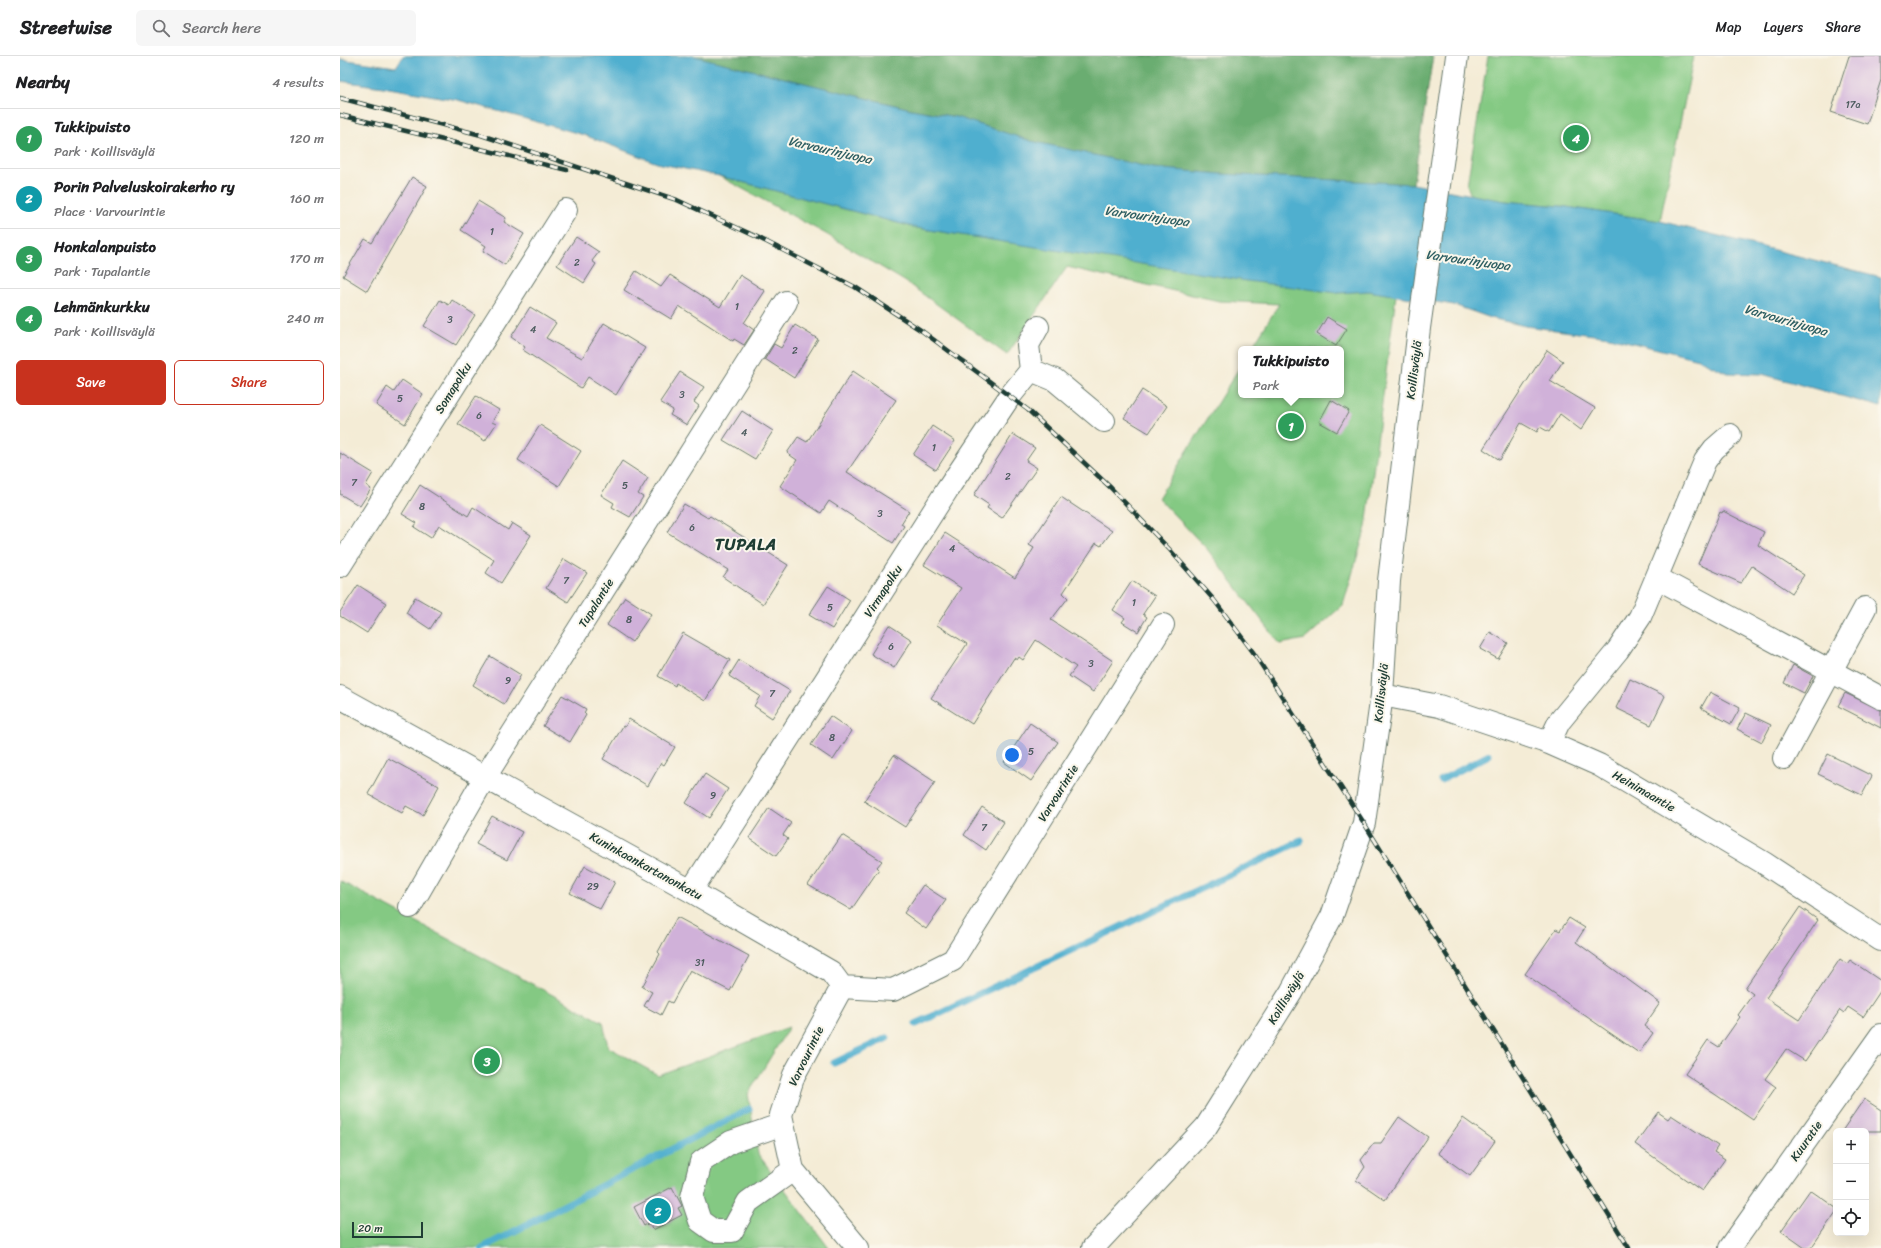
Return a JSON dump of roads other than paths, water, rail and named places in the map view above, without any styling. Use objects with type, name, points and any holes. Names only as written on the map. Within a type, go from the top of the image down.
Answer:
[{"type":"street","name":"Koillisväylä","points":[[1093,1248],[1206,1127],[1291,992],[1332,916],[1364,823],[1382,694],[1389,581],[1419,328],[1457,56]]},
{"type":"street","name":"Somapolku","points":[[340,566],[566,210]]},
{"type":"street","name":"Tupalantie","points":[[410,907],[485,777],[786,302]]},
{"type":"street","points":[[1038,327],[1028,345],[1031,370],[1054,380],[1104,421]]},
{"type":"street","name":"Virmapolku","points":[[691,891],[947,490],[1010,396],[1031,370]]},
{"type":"street","points":[[1549,743],[1559,722],[1618,650],[1640,617],[1705,461],[1714,449],[1730,435]]},
{"type":"street","points":[[1657,578],[1881,698]]},
{"type":"street","points":[[1784,758],[1830,670],[1865,608]]},
{"type":"street","name":"Varvourintie","points":[[858,1248],[793,1170],[781,1115],[794,1075],[842,987],[893,990],[953,960],[1164,625]]},
{"type":"street","name":"Heinimaantie","points":[[1382,694],[1439,706],[1549,743],[1599,765],[1764,863],[1881,940]]},
{"type":"street","name":"Kuninkaankartanonkatu","points":[[340,697],[691,891],[831,972],[842,987]]},
{"type":"street","name":"Kuuratie","points":[[1730,1248],[1881,1035]]},
{"type":"street","points":[[783,1124],[731,1142],[701,1162],[692,1197],[700,1221],[714,1232],[732,1232],[748,1202],[793,1170]]},
{"type":"water","name":"Varvourinjuopa","points":[[403,56],[694,56],[911,109],[956,117],[1031,141],[1153,168],[1221,174],[1413,184],[1505,201],[1560,206],[1660,221],[1881,277],[1881,407],[1762,374],[1727,373],[1698,359],[1609,337],[1525,326],[1491,318],[1454,305],[1368,291],[1338,293],[1247,281],[917,228],[719,176],[657,163],[584,135],[458,100],[340,81],[340,59],[396,67]]},
{"type":"waterway","points":[[1441,780],[1489,755]]},
{"type":"waterway","points":[[916,1024],[1301,841]]},
{"type":"waterway","points":[[834,1063],[887,1038]]},
{"type":"waterway","points":[[482,1248],[749,1109]]},
{"type":"railway","points":[[340,98],[481,135],[677,200],[755,236],[855,287],[922,331],[1028,410],[1111,488],[1170,550],[1214,600],[1253,652],[1364,823],[1629,1248]]},
{"type":"railway","points":[[340,115],[567,170]]},
{"type":"place","name":"Lehmänkurkku","points":[[1576,138]]},
{"type":"place","name":"Tukkipuisto","points":[[1291,426]]},
{"type":"place","name":"Honkalanpuisto","points":[[487,1061]]},
{"type":"place","name":"Porin Palveluskoirakerho ry","points":[[658,1211]]},
{"type":"district","name":"TUPALA","points":[[746,544]]}]
